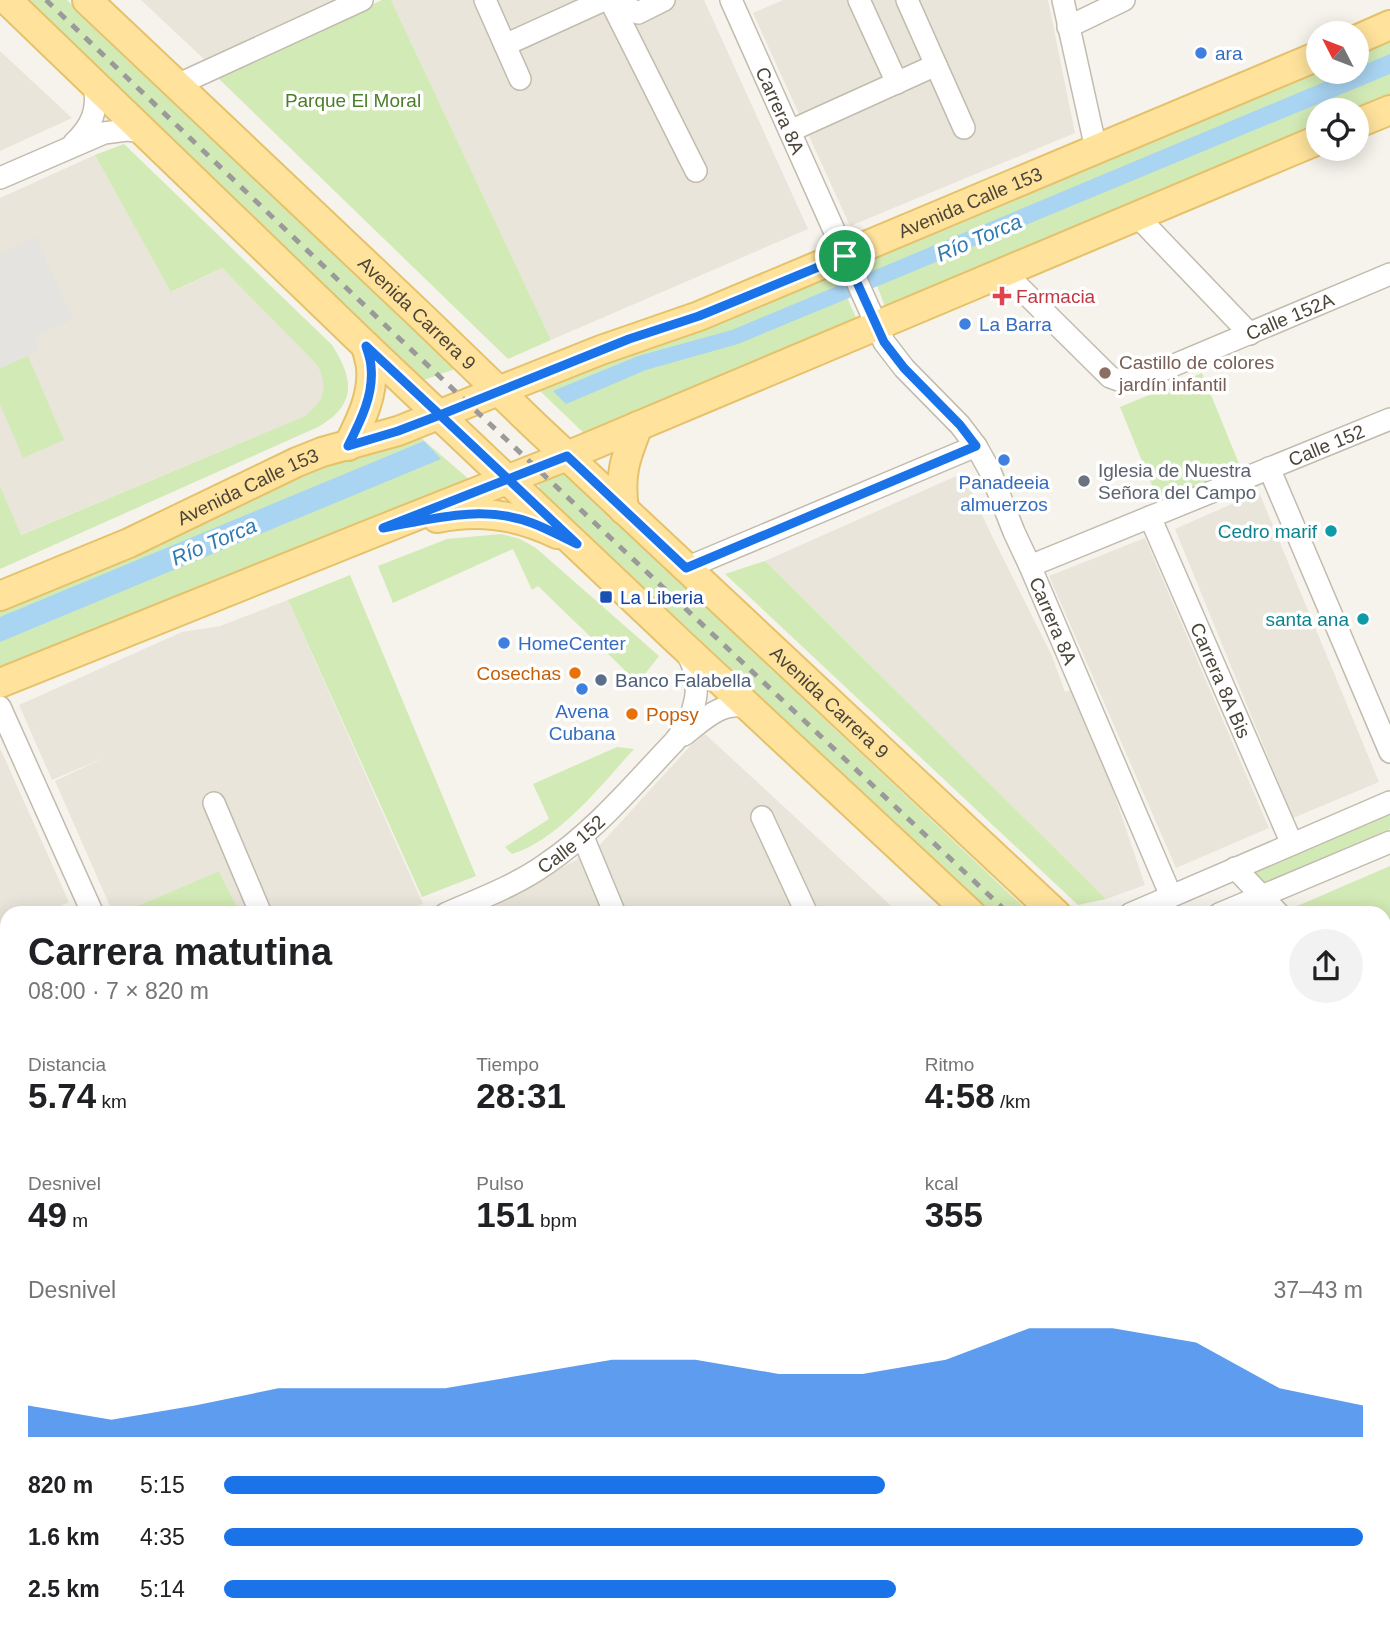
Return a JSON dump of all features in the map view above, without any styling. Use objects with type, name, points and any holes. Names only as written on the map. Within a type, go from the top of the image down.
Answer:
[{"type":"main road","points":[[7,0],[366,346],[752,709],[949,901]]},
{"type":"main road","name":"Avenida Carrera 9","points":[[87,0],[624,510],[1047,906]]},
{"type":"main road","points":[[1369,34],[1390,25]]},
{"type":"main road","name":"Avenida Calle 153","points":[[0,596],[129,543],[297,461],[445,420],[505,396],[629,339],[848,263],[1096,149],[1306,61]]},
{"type":"main road","points":[[1369,119],[1390,110]]},
{"type":"main road","points":[[0,683],[567,456],[638,426],[872,315],[903,315],[1306,145]]},
{"type":"main road","points":[[348,446],[366,406],[369,392],[371,365],[366,346]]},
{"type":"main road","points":[[624,510],[622,476],[638,426]]},
{"type":"main road","points":[[383,528],[463,514],[495,514],[531,522],[577,544]]},
{"type":"street","points":[[177,85],[362,0]]},
{"type":"street","points":[[485,0],[520,79]]},
{"type":"street","points":[[505,45],[604,0]]},
{"type":"street","points":[[612,0],[638,13],[664,0]]},
{"type":"street","points":[[612,0],[696,171]]},
{"type":"street","name":"Carrera 8A","points":[[732,0],[884,342],[904,368],[960,425],[990,471],[1171,896]]},
{"type":"street","points":[[859,0],[897,83]]},
{"type":"street","points":[[907,0],[964,128]]},
{"type":"street","points":[[1063,0],[1096,149]]},
{"type":"street","points":[[1068,27],[1124,0]]},
{"type":"street","points":[[790,131],[936,65]]},
{"type":"street","points":[[70,147],[83,134],[95,114],[94,84]]},
{"type":"street","points":[[0,178],[104,133],[127,130],[144,132]]},
{"type":"street","points":[[1137,216],[1250,334]]},
{"type":"street","name":"Calle 152A","points":[[1004,272],[1110,377],[1134,382],[1390,274]]},
{"type":"street","points":[[903,315],[896,342],[904,368]]},
{"type":"street","name":"Calle 152","points":[[1031,566],[1269,468],[1388,424]]},
{"type":"street","points":[[686,568],[976,446]]},
{"type":"street","points":[[1269,468],[1390,752]]},
{"type":"street","name":"Carrera 8A Bis","points":[[1150,517],[1292,844]]},
{"type":"street","name":"Calle 152","points":[[464,906],[506,888],[545,866],[583,836],[684,731],[696,704],[697,689],[689,656],[679,642]]},
{"type":"street","name":"Calle 152","points":[[674,742],[725,707],[738,705],[752,709]]},
{"type":"street","points":[[0,707],[89,906]]},
{"type":"street","points":[[1148,906],[1390,802]]},
{"type":"street","points":[[214,803],[258,906]]},
{"type":"street","points":[[762,817],[803,906]]},
{"type":"street","points":[[583,836],[612,906]]},
{"type":"street","points":[[1238,906],[1390,842]]},
{"type":"street","points":[[1235,868],[1271,906]]},
{"type":"shaded area","points":[[141,0],[335,0],[206,61]]},
{"type":"shaded area","points":[[391,0],[704,0],[808,229],[551,340]]},
{"type":"shaded area","points":[[783,0],[1048,0],[1075,133],[850,226],[753,13]]},
{"type":"shaded area","points":[[0,51],[72,118],[0,151]]},
{"type":"shaded area","points":[[95,155],[172,292],[222,268],[318,366],[325,380],[323,393],[316,407],[305,416],[20,535],[0,486],[0,198]]},
{"type":"shaded area","points":[[36,237],[73,319],[35,336],[40,350],[0,368],[0,255]]},
{"type":"shaded area","points":[[963,473],[1052,656],[1065,692],[1071,690],[1107,773],[1145,885],[1106,899],[765,561]]},
{"type":"shaded area","points":[[1259,492],[1379,782],[1293,818],[1175,529]]},
{"type":"shaded area","points":[[1145,538],[1269,828],[1176,868],[1049,576]]},
{"type":"shaded area","points":[[288,600],[423,904],[236,906],[219,871],[137,906],[110,906],[55,781],[106,757],[52,780],[19,705],[182,632],[220,626]]},
{"type":"shaded area","points":[[703,732],[891,906],[494,906],[597,848]]},
{"type":"shaded area","points":[[0,748],[69,902],[60,906],[0,906]]},
{"type":"green space","points":[[25,0],[67,0],[455,369],[424,380]]},
{"type":"green space","name":"Parque El Moral","points":[[382,0],[391,0],[551,340],[508,359],[218,78]]},
{"type":"green space","points":[[1390,34],[1390,101],[1369,107],[1369,98],[1306,98],[1306,136],[886,309],[865,255],[1306,69],[1306,84],[1369,84],[1369,43]]},
{"type":"green space","points":[[124,144],[332,345],[345,369],[348,390],[340,410],[318,427],[0,569],[0,486],[21,535],[305,416],[322,394],[323,381],[318,366],[222,268],[171,292],[95,155]]},
{"type":"green space","points":[[837,275],[858,322],[590,439],[539,390],[594,362],[732,317]]},
{"type":"green space","points":[[28,356],[64,440],[23,458],[0,404],[0,368]]},
{"type":"green space","points":[[1202,373],[1242,471],[1160,505],[1120,407]]},
{"type":"green space","points":[[419,436],[471,481],[0,673],[0,608],[301,471]]},
{"type":"green space","points":[[562,471],[1023,906],[975,906],[548,502],[538,485],[547,475]]},
{"type":"green space","points":[[501,534],[520,539],[536,548],[659,656],[638,683],[538,586],[532,590],[513,549],[393,603],[378,566],[447,539]]},
{"type":"green space","points":[[765,561],[1106,899],[1078,905],[725,574]]},
{"type":"green space","points":[[350,575],[476,876],[422,897],[288,600]]},
{"type":"green space","points":[[617,747],[634,749],[563,824],[530,847],[512,854],[505,847],[549,819],[533,784]]},
{"type":"green space","points":[[1390,809],[1390,829],[1261,884],[1248,870]]},
{"type":"green space","points":[[1390,866],[1390,906],[1297,906]]},
{"type":"green space","points":[[219,871],[236,906],[137,906]]},
{"type":"water","points":[[1390,54],[1390,74],[1369,83],[1369,63]]},
{"type":"water","name":"Río Torca","points":[[1319,84],[1366,84],[1332,98],[1306,98],[1306,109],[738,344],[646,370],[566,404],[553,391],[638,356],[732,330]]},
{"type":"water","name":"Río Torca","points":[[424,441],[441,459],[0,642],[0,617]]},
{"type":"railway","points":[[46,0],[384,324],[1001,906]]},
{"type":"place","name":"ara","points":[[1201,53]]},
{"type":"place","name":"Farmacia","points":[[1002,296]]},
{"type":"place","name":"La Barra","points":[[965,324]]},
{"type":"place","name":"Castillo de colores jardín infantil","points":[[1105,373]]},
{"type":"place","name":"Panadeeia almuerzos","points":[[1004,460]]},
{"type":"place","name":"Iglesia de Nuestra Señora del Campo","points":[[1084,481]]},
{"type":"place","name":"Cedro marif","points":[[1331,531]]},
{"type":"place","name":"La Liberia","points":[[606,597]]},
{"type":"place","name":"santa ana","points":[[1363,619]]},
{"type":"place","name":"HomeCenter","points":[[504,643]]},
{"type":"place","name":"Cosechas","points":[[575,673]]},
{"type":"place","name":"Banco Falabella","points":[[601,680]]},
{"type":"place","name":"Avena Cubana","points":[[582,689]]},
{"type":"place","name":"Popsy","points":[[632,714]]},
{"type":"route","points":[[845,256],[699,316],[629,339],[440,415],[366,346],[371,365],[369,392],[366,406],[348,446],[440,415],[508,479],[383,528],[445,516],[495,514],[531,522],[577,544],[508,479],[567,456],[686,568],[976,446],[960,425],[904,368],[884,342],[845,256]]}]
